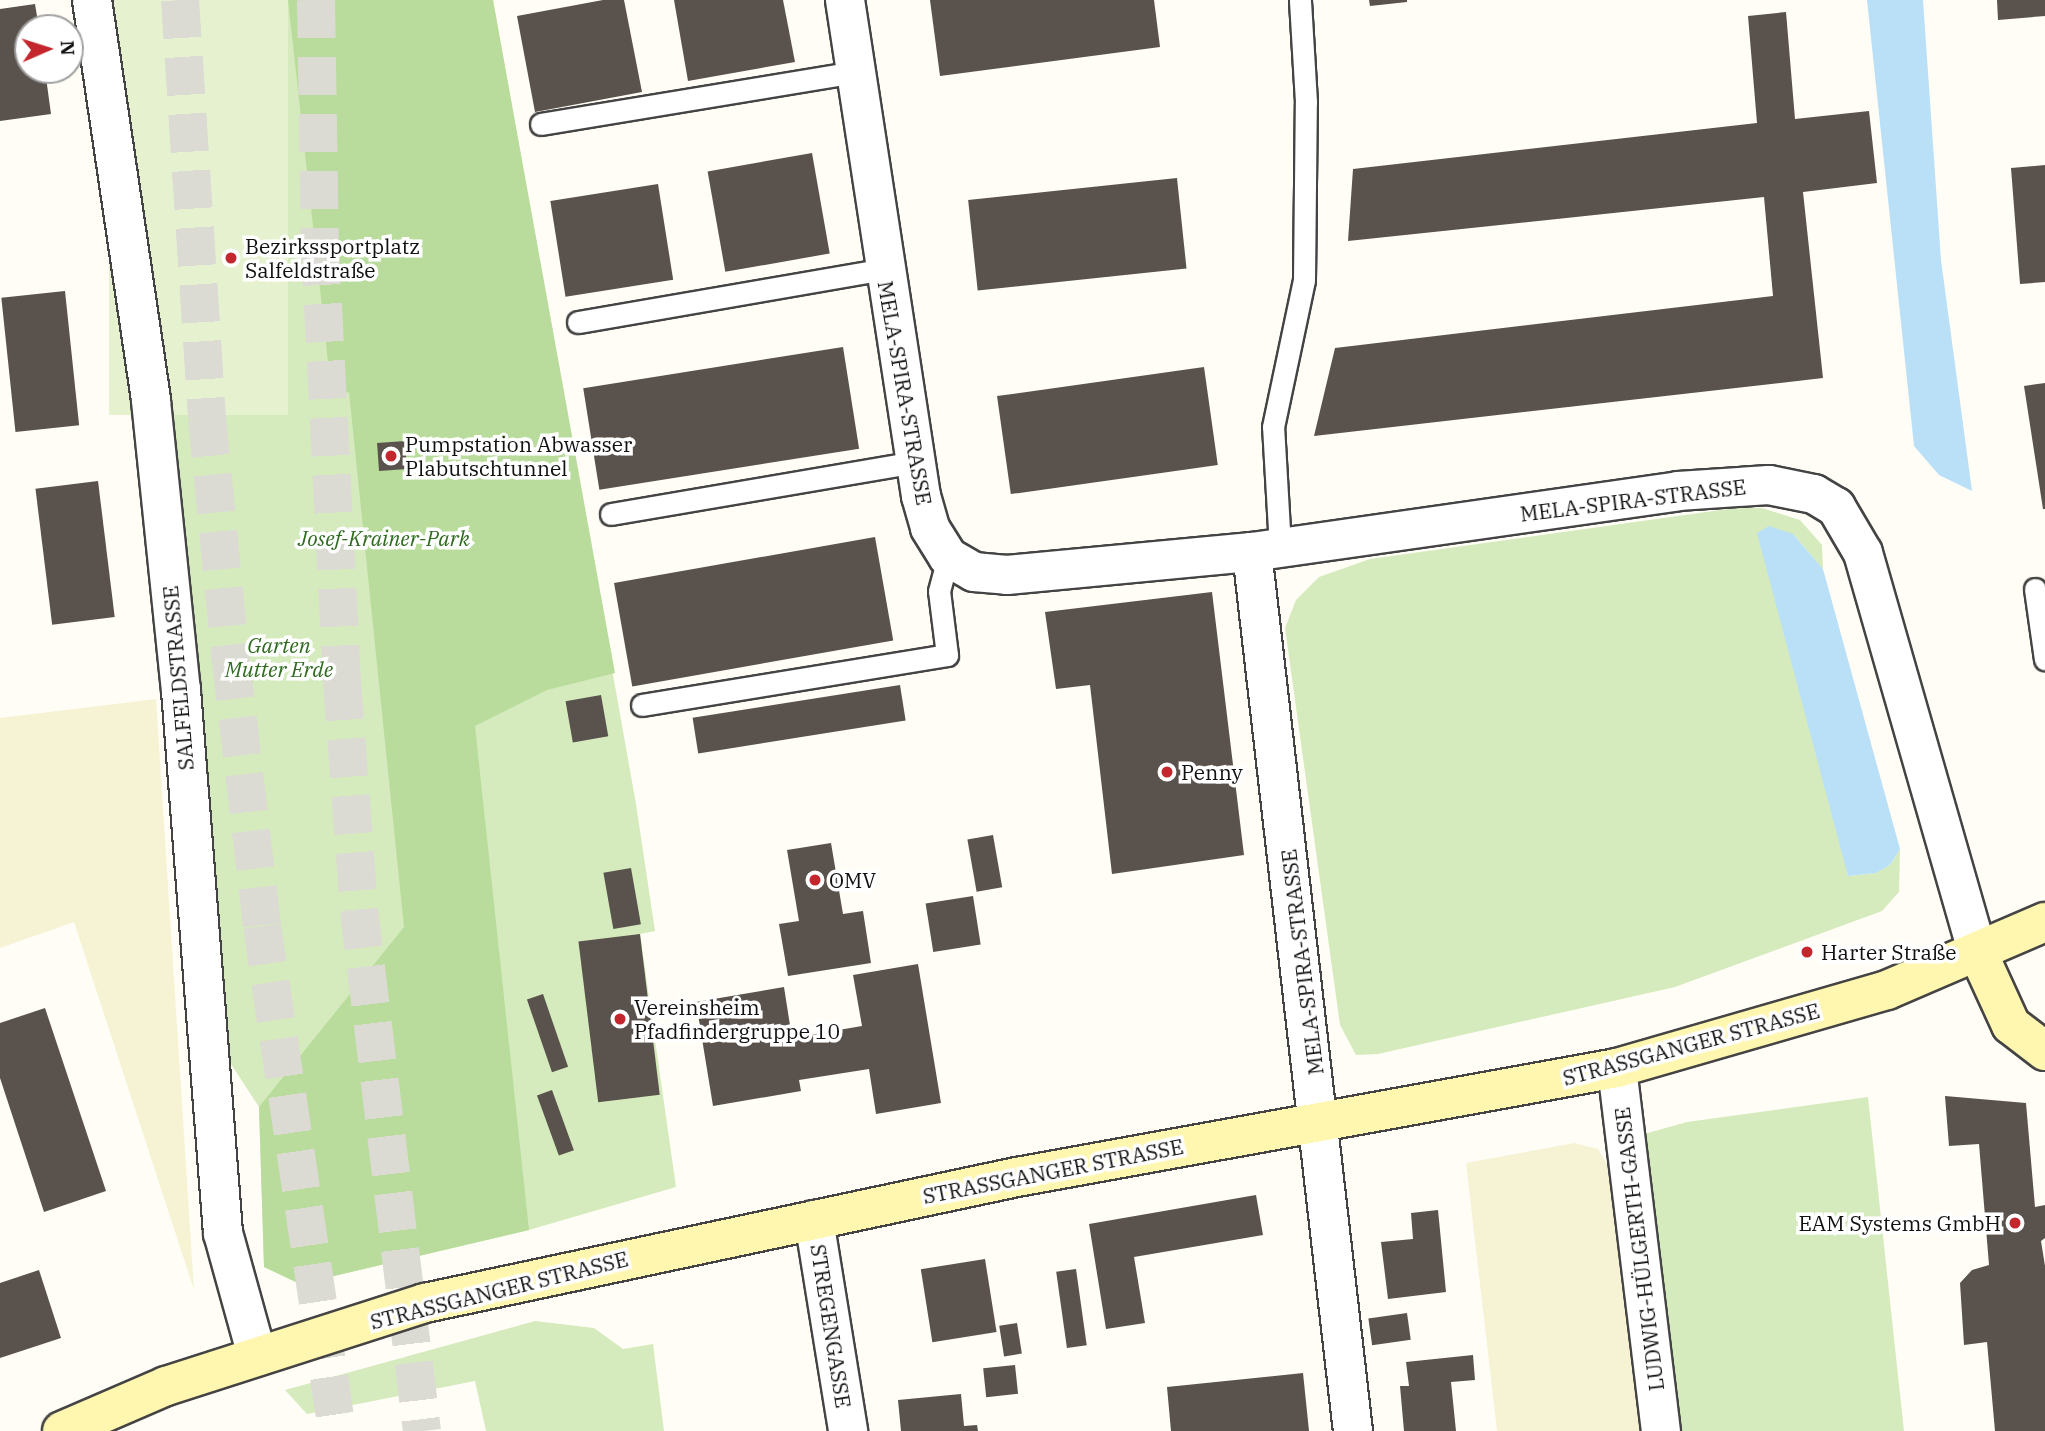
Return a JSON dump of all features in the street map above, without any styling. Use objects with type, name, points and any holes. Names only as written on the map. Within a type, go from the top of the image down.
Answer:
[{"type":"street","name":"SALFELDSTRASSE","points":[[92,0],[152,415],[181,690],[223,1233],[257,1356]]},
{"type":"street","name":"MELA-SPIRA-STRASSE","points":[[845,0],[915,462],[930,528],[948,557],[974,572],[1007,575],[1266,550],[1678,491],[1769,485],[1814,494],[1836,508],[1863,553],[1978,953]]},
{"type":"street","name":"MELA-SPIRA-STRASSE","points":[[1266,550],[1353,1431]]},
{"type":"street","name":"STRASSGANGER STRASSE","points":[[62,1431],[166,1386],[425,1303],[1217,1138],[1321,1122],[1618,1068],[1887,990],[2045,922]]},
{"type":"street","points":[[1978,953],[2011,1025],[2045,1051]]},
{"type":"street","name":"LUDWIG-HÜLGERTH-GASSE","points":[[1618,1068],[1661,1431]]},
{"type":"street","name":"STREGENGASSE","points":[[814,1220],[848,1431]]},
{"type":"lane","points":[[1266,550],[1273,427],[1304,279],[1306,102],[1300,0]]},
{"type":"lane","points":[[541,124],[855,72]]},
{"type":"lane","points":[[578,322],[884,270]]},
{"type":"lane","points":[[611,514],[915,462]]},
{"type":"lane","points":[[642,705],[947,655],[939,591],[948,557]]},
{"type":"lane","points":[[2035,589],[2045,659]]},
{"type":"shaded area","points":[[156,699],[194,1290],[74,922],[0,948],[0,718]]},
{"type":"shaded area","points":[[1574,1143],[1598,1149],[1613,1174],[1645,1431],[1497,1431],[1466,1163]]},
{"type":"green space","name":"Josef-Krainer-Park","points":[[109,0],[493,0],[636,804],[655,931],[640,934],[676,1187],[529,1230],[300,1284],[264,1267],[259,1107],[229,1061]]},
{"type":"green space","name":"Bezirkssportplatz Salfeldstraße","points":[[109,0],[288,0],[288,415],[109,415]]},
{"type":"green space","points":[[288,0],[493,0],[615,673],[547,690],[475,726],[529,1230],[300,1284],[264,1267],[259,1107],[404,927],[349,392],[332,398]]},
{"type":"green space","points":[[1735,508],[1762,508],[1800,520],[1822,545],[1823,569],[1793,534],[1848,876],[1876,873],[1890,865],[1900,849],[1899,892],[1882,911],[1675,987],[1378,1054],[1356,1055],[1340,1025],[1285,628],[1296,600],[1319,577],[1370,559]]},
{"type":"green space","points":[[1868,1097],[1904,1431],[1680,1431],[1644,1134],[1687,1122]]},
{"type":"green space","points":[[535,1321],[594,1328],[623,1349],[653,1344],[664,1431],[486,1431],[475,1381],[307,1414],[285,1390]]},
{"type":"water","points":[[1867,0],[1923,0],[1941,260],[1972,491],[1939,475],[1914,446]]},
{"type":"water","points":[[1769,526],[1793,534],[1823,569],[1900,849],[1890,865],[1876,873],[1848,876],[1757,533]]},
{"type":"building","points":[[603,0],[624,0],[642,92],[535,112],[517,16]]},
{"type":"building","points":[[674,0],[783,0],[795,62],[688,81]]},
{"type":"building","points":[[930,0],[1154,0],[1160,47],[940,76]]},
{"type":"building","points":[[1369,0],[1407,0],[1407,2],[1370,6]]},
{"type":"building","points":[[1997,0],[2045,0],[2045,16],[1998,20]]},
{"type":"building","points":[[35,4],[37,14],[14,14],[14,84],[47,84],[51,114],[0,121],[0,9]]},
{"type":"building","points":[[1786,12],[1795,119],[1869,111],[1877,183],[1803,192],[1823,378],[1314,436],[1335,348],[1773,296],[1764,197],[1348,241],[1353,169],[1757,123],[1748,16]]},
{"type":"building","points":[[812,153],[830,253],[725,272],[708,171]]},
{"type":"building","points":[[2045,165],[2045,282],[2020,284],[2011,168]]},
{"type":"building","points":[[1177,178],[1187,269],[978,290],[968,200]]},
{"type":"building","points":[[658,184],[673,280],[566,297],[550,201]]},
{"type":"building","points":[[65,291],[79,425],[15,432],[1,298]]},
{"type":"building","points":[[843,347],[859,449],[599,490],[583,388]]},
{"type":"building","points":[[1204,367],[1218,465],[1011,494],[997,396]]},
{"type":"building","points":[[2045,383],[2045,509],[2043,509],[2024,386]]},
{"type":"building","name":"Pumpstation Abwasser Plabutschtunnel","points":[[405,441],[407,469],[379,471],[377,443]]},
{"type":"building","points":[[98,481],[115,617],[52,625],[35,489]]},
{"type":"building","points":[[875,537],[893,640],[632,686],[614,583]]},
{"type":"building","name":"Penny","points":[[1212,592],[1244,855],[1112,874],[1090,685],[1056,689],[1045,612]]},
{"type":"building","points":[[900,685],[906,721],[698,753],[693,718]]},
{"type":"building","points":[[601,695],[608,736],[573,743],[566,701]]},
{"type":"building","points":[[993,835],[1002,887],[977,892],[967,840]]},
{"type":"building","name":"OMV","points":[[831,843],[843,914],[863,911],[871,963],[788,976],[779,924],[799,921],[787,850]]},
{"type":"building","points":[[631,868],[641,924],[613,929],[603,873]]},
{"type":"building","points":[[973,896],[981,944],[933,952],[926,904]]},
{"type":"building","name":"Vereinsheim Pfadfindergruppe 10","points":[[640,934],[660,1095],[598,1102],[578,942]]},
{"type":"building","points":[[918,964],[941,1103],[876,1114],[869,1069],[799,1080],[801,1091],[713,1106],[696,1002],[784,987],[792,1038],[862,1026],[853,975]]},
{"type":"building","points":[[543,994],[568,1067],[552,1072],[527,1000]]},
{"type":"building","points":[[45,1008],[106,1191],[44,1212],[0,1078],[0,1023]]},
{"type":"building","points":[[552,1090],[574,1150],[559,1156],[537,1095]]},
{"type":"building","points":[[1945,1096],[2026,1103],[2035,1207],[2045,1205],[2045,1238],[2041,1241],[2045,1266],[2045,1431],[1995,1431],[1987,1342],[1964,1345],[1960,1283],[1972,1270],[1989,1265],[1979,1144],[1949,1146]]},
{"type":"building","points":[[1256,1195],[1263,1235],[1134,1257],[1145,1323],[1106,1329],[1089,1224]]},
{"type":"building","points":[[1438,1210],[1446,1292],[1388,1299],[1381,1242],[1413,1239],[1411,1213]]},
{"type":"building","points":[[985,1259],[997,1332],[932,1342],[921,1269]]},
{"type":"building","points":[[1076,1269],[1087,1345],[1067,1348],[1056,1272]]},
{"type":"building","points":[[39,1270],[61,1338],[0,1358],[0,1283]]},
{"type":"building","points":[[1407,1313],[1411,1340],[1372,1345],[1368,1318]]},
{"type":"building","points":[[1017,1323],[1022,1354],[1004,1356],[999,1326]]},
{"type":"building","points":[[1473,1355],[1475,1380],[1451,1382],[1456,1431],[1404,1431],[1400,1386],[1409,1386],[1406,1362]]},
{"type":"building","points":[[1015,1365],[1018,1394],[986,1397],[983,1368]]},
{"type":"building","points":[[1303,1373],[1309,1431],[1171,1431],[1167,1387]]},
{"type":"building","points":[[961,1394],[964,1426],[977,1425],[978,1431],[901,1431],[898,1400]]},
{"type":"tunnel","points":[[180,0],[207,418],[231,661],[262,926],[337,1431]]},
{"type":"tunnel","points":[[316,0],[320,247],[342,682],[359,910],[422,1431]]},
{"type":"place","name":"Bezirkssportplatz Salfeldstraße","points":[[231,258]]},
{"type":"place","name":"Pumpstation Abwasser Plabutschtunnel","points":[[391,456]]},
{"type":"place","name":"Penny","points":[[1167,772]]},
{"type":"place","name":"OMV","points":[[815,880]]},
{"type":"place","name":"Harter Straße","points":[[1807,952]]},
{"type":"place","name":"Vereinsheim Pfadfindergruppe 10","points":[[620,1019]]},
{"type":"place","name":"EAM Systems GmbH","points":[[2015,1223]]},
{"type":"park label","name":"Garten Mutter Erde","points":[[279,657]]}]
